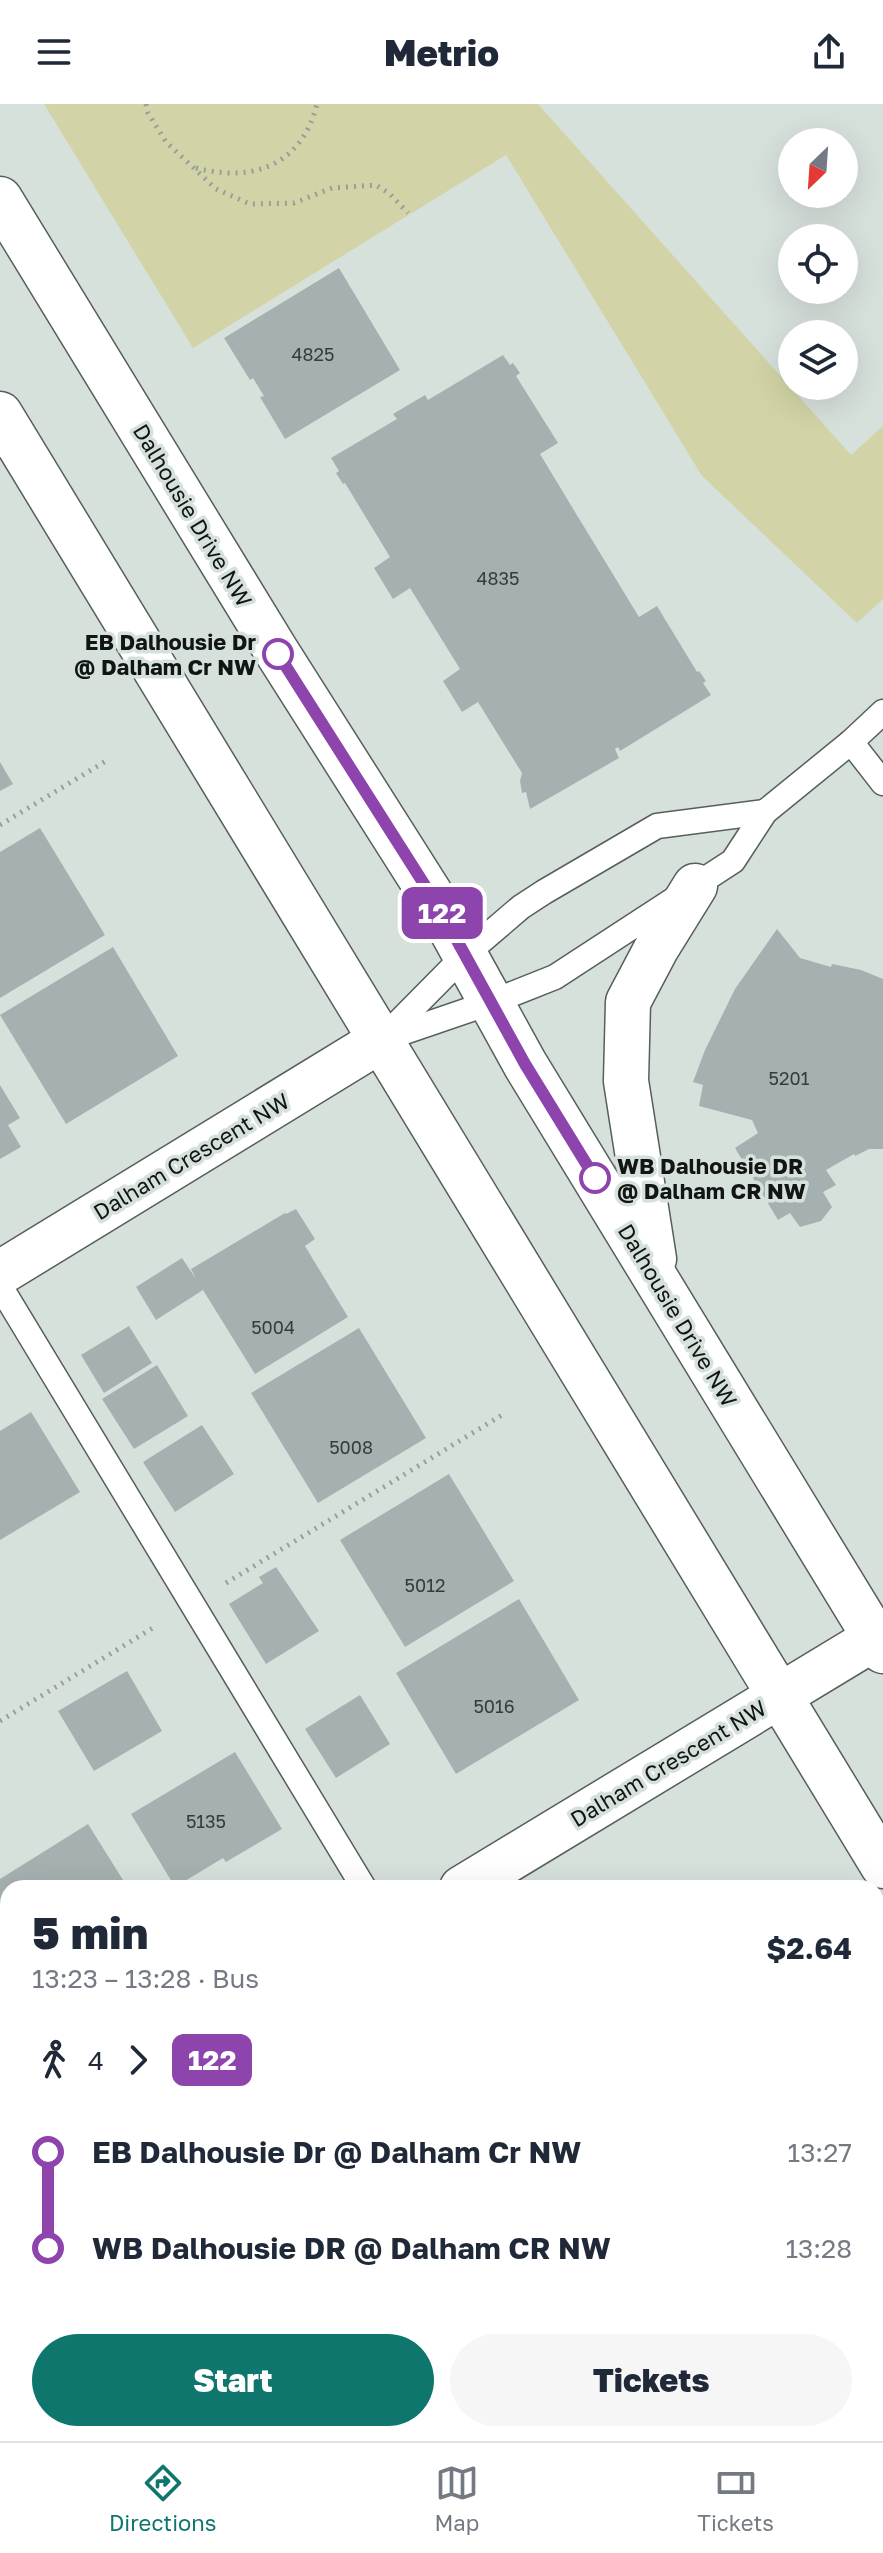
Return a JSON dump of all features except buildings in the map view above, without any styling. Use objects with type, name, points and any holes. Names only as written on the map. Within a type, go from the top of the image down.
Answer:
[{"type":"street","name":"Dalhousie Drive NW","points":[[0,199],[259,622],[438,906],[525,1064],[879,1645]]},
{"type":"street","points":[[0,414],[883,1866]]},
{"type":"street","points":[[657,1281],[626,1081],[628,1002],[695,886]]},
{"type":"street","name":"Dalham Crescent NW","points":[[0,1273],[381,1040]]},
{"type":"street","name":"Dalham Crescent NW","points":[[475,1880],[780,1695],[879,1645]]},
{"type":"lane","points":[[381,1040],[555,977],[695,886],[733,861],[765,812],[883,712]]},
{"type":"lane","points":[[851,742],[883,783]]},
{"type":"lane","points":[[381,1040],[466,954],[521,907],[657,826],[765,812]]},
{"type":"lane","points":[[0,1286],[359,1880]]},
{"type":"path","points":[[146,104],[148,113],[166,142],[216,189],[250,204],[294,203],[332,188],[376,185],[390,194],[408,213]]},
{"type":"path","points":[[195,168],[220,174],[256,172],[289,155],[313,123],[317,104]]},
{"type":"path","points":[[0,825],[106,761]]},
{"type":"path","points":[[0,1721],[502,1415]]},
{"type":"green space","points":[[44,104],[538,104],[778,373],[778,400],[802,400],[851,455],[883,426],[883,599],[857,623],[702,476],[506,155],[193,348]]},
{"type":"bus line","name":"122","points":[[278,654],[438,906],[525,1064],[595,1178]]},
{"type":"place","name":"EB Dalhousie Dr @ Dalham Cr NW","points":[[278,654]]},
{"type":"place","name":"WB Dalhousie DR @ Dalham CR NW","points":[[595,1178]]}]
